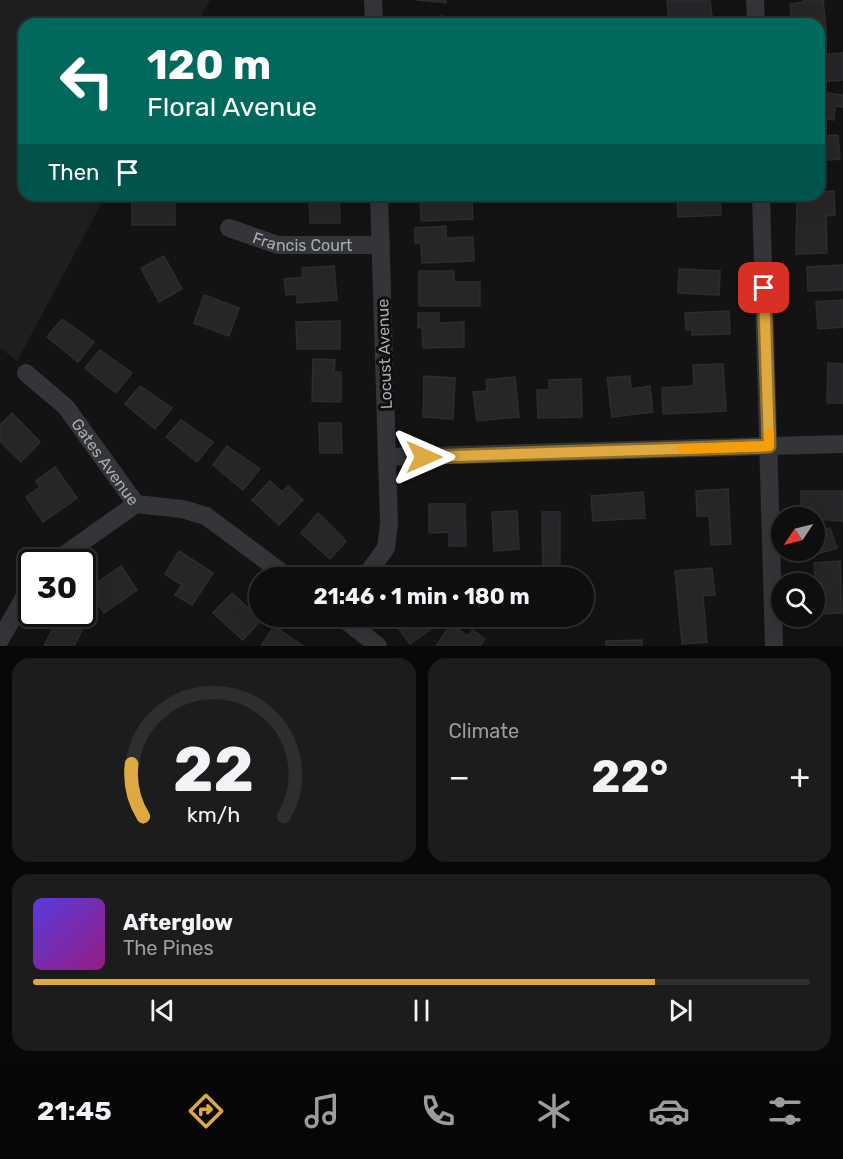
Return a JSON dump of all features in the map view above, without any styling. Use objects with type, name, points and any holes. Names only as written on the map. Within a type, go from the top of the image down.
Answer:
[{"type":"street","points":[[374,0],[374,18]]},
{"type":"street","points":[[755,0],[756,18]]},
{"type":"street","name":"Locust Avenue","points":[[372,567],[386,548],[389,523],[379,201]]},
{"type":"street","points":[[761,201],[774,646]]},
{"type":"street","name":"Francis Court","points":[[229,228],[278,245],[381,245]]},
{"type":"street","name":"Gates Avenue","points":[[26,373],[47,388],[66,407],[136,504],[182,508],[206,516],[275,567]]},
{"type":"street","points":[[387,457],[843,444]]},
{"type":"street","points":[[72,549],[136,504]]},
{"type":"street","points":[[0,640],[18,608]]},
{"type":"street","points":[[354,627],[378,646]]},
{"type":"shaded area","points":[[0,0],[210,0],[200,18],[18,18],[18,201],[103,201],[17,361],[0,348]]},
{"type":"building","points":[[416,0],[446,0],[446,3]]},
{"type":"building","points":[[667,0],[710,0],[712,18],[668,18]]},
{"type":"building","points":[[804,0],[823,0],[825,18],[791,18],[790,4],[804,2]]},
{"type":"building","points":[[843,53],[843,80],[825,82],[825,54]]},
{"type":"building","points":[[825,93],[843,95],[843,107],[835,106],[834,120],[825,119]]},
{"type":"building","points":[[838,135],[840,159],[825,160],[825,136]]},
{"type":"building","points":[[834,191],[835,215],[826,216],[827,253],[796,254],[797,201],[825,201],[825,192]]},
{"type":"building","points":[[132,201],[175,201],[175,225],[132,225]]},
{"type":"building","points":[[309,201],[339,201],[340,223],[310,223]]},
{"type":"building","points":[[420,201],[472,201],[473,219],[421,221]]},
{"type":"building","points":[[677,201],[720,201],[721,215],[678,217]]},
{"type":"building","points":[[446,226],[446,238],[473,237],[474,261],[422,263],[421,243],[415,243],[415,228]]},
{"type":"building","points":[[164,256],[182,289],[159,302],[141,268]]},
{"type":"building","points":[[843,265],[843,290],[808,291],[807,267]]},
{"type":"building","points":[[334,266],[337,300],[297,303],[297,294],[286,295],[284,279],[303,277],[302,268]]},
{"type":"building","points":[[679,269],[720,271],[719,295],[678,293]]},
{"type":"building","points":[[419,271],[454,271],[454,282],[480,282],[480,306],[419,306]]},
{"type":"building","points":[[204,295],[239,308],[229,336],[194,323]]},
{"type":"building","points":[[843,300],[843,327],[818,329],[816,302]]},
{"type":"building","points":[[729,311],[730,334],[692,335],[692,330],[686,330],[685,313]]},
{"type":"building","points":[[418,313],[439,313],[439,323],[464,322],[464,347],[423,348],[422,327],[418,328]]},
{"type":"building","points":[[62,319],[94,342],[78,362],[47,337]]},
{"type":"building","points":[[340,321],[340,349],[297,349],[296,322]]},
{"type":"building","points":[[100,350],[132,373],[116,393],[85,368]]},
{"type":"building","points":[[313,359],[335,360],[334,372],[341,372],[341,402],[312,401]]},
{"type":"building","points":[[828,363],[843,364],[843,403],[827,403]]},
{"type":"building","points":[[723,364],[726,411],[663,414],[662,388],[694,386],[693,365]]},
{"type":"building","points":[[424,376],[455,378],[453,419],[423,417]]},
{"type":"building","points":[[630,376],[631,389],[650,386],[653,412],[612,417],[607,378]]},
{"type":"building","points":[[515,377],[519,417],[477,421],[473,392],[487,391],[486,380]]},
{"type":"building","points":[[581,379],[582,417],[538,418],[537,390],[549,390],[549,380]]},
{"type":"building","points":[[140,386],[172,408],[155,429],[125,404]]},
{"type":"building","points":[[12,413],[40,442],[21,462],[0,441],[0,425]]},
{"type":"building","points":[[181,420],[213,442],[197,462],[166,437]]},
{"type":"building","points":[[319,423],[341,423],[342,453],[320,453]]},
{"type":"building","points":[[227,446],[260,469],[243,490],[213,465]]},
{"type":"building","points":[[55,467],[77,498],[43,522],[26,497],[40,487],[36,481]]},
{"type":"building","points":[[270,481],[282,492],[288,486],[303,500],[279,525],[252,500]]},
{"type":"building","points":[[728,489],[731,544],[711,545],[709,516],[697,516],[696,491]]},
{"type":"building","points":[[801,491],[843,491],[843,521],[825,520],[825,507],[801,507]]},
{"type":"building","points":[[643,492],[645,518],[593,521],[591,496]]},
{"type":"building","points":[[429,504],[465,504],[466,546],[449,546],[449,532],[429,533]]},
{"type":"building","points":[[517,511],[519,549],[494,551],[492,512]]},
{"type":"building","points":[[542,512],[560,512],[560,567],[543,567]]},
{"type":"building","points":[[318,513],[346,541],[330,559],[301,533]]},
{"type":"building","points":[[830,528],[837,548],[825,552],[825,530]]},
{"type":"building","points":[[179,551],[213,573],[192,605],[175,595],[182,585],[165,574]]},
{"type":"building","points":[[840,561],[842,613],[825,614],[825,573],[815,573],[814,563]]},
{"type":"building","points":[[121,566],[137,590],[104,613],[96,601],[96,583]]},
{"type":"building","points":[[712,568],[715,595],[703,596],[707,642],[682,644],[675,571]]},
{"type":"building","points":[[232,593],[249,609],[249,627],[255,627],[243,640],[213,613]]},
{"type":"building","points":[[54,627],[84,627],[74,646],[44,646]]},
{"type":"building","points":[[275,627],[303,646],[261,646]]},
{"type":"building","points":[[397,627],[434,627],[410,644]]},
{"type":"building","points":[[449,627],[455,627],[468,636],[473,630],[485,639],[480,646],[436,646]]},
{"type":"building","points":[[642,640],[642,646],[606,646],[606,641]]},
{"type":"slow traffic","points":[[682,449],[769,446],[769,433]]},
{"type":"route","points":[[424,457],[769,446],[764,288]]}]
